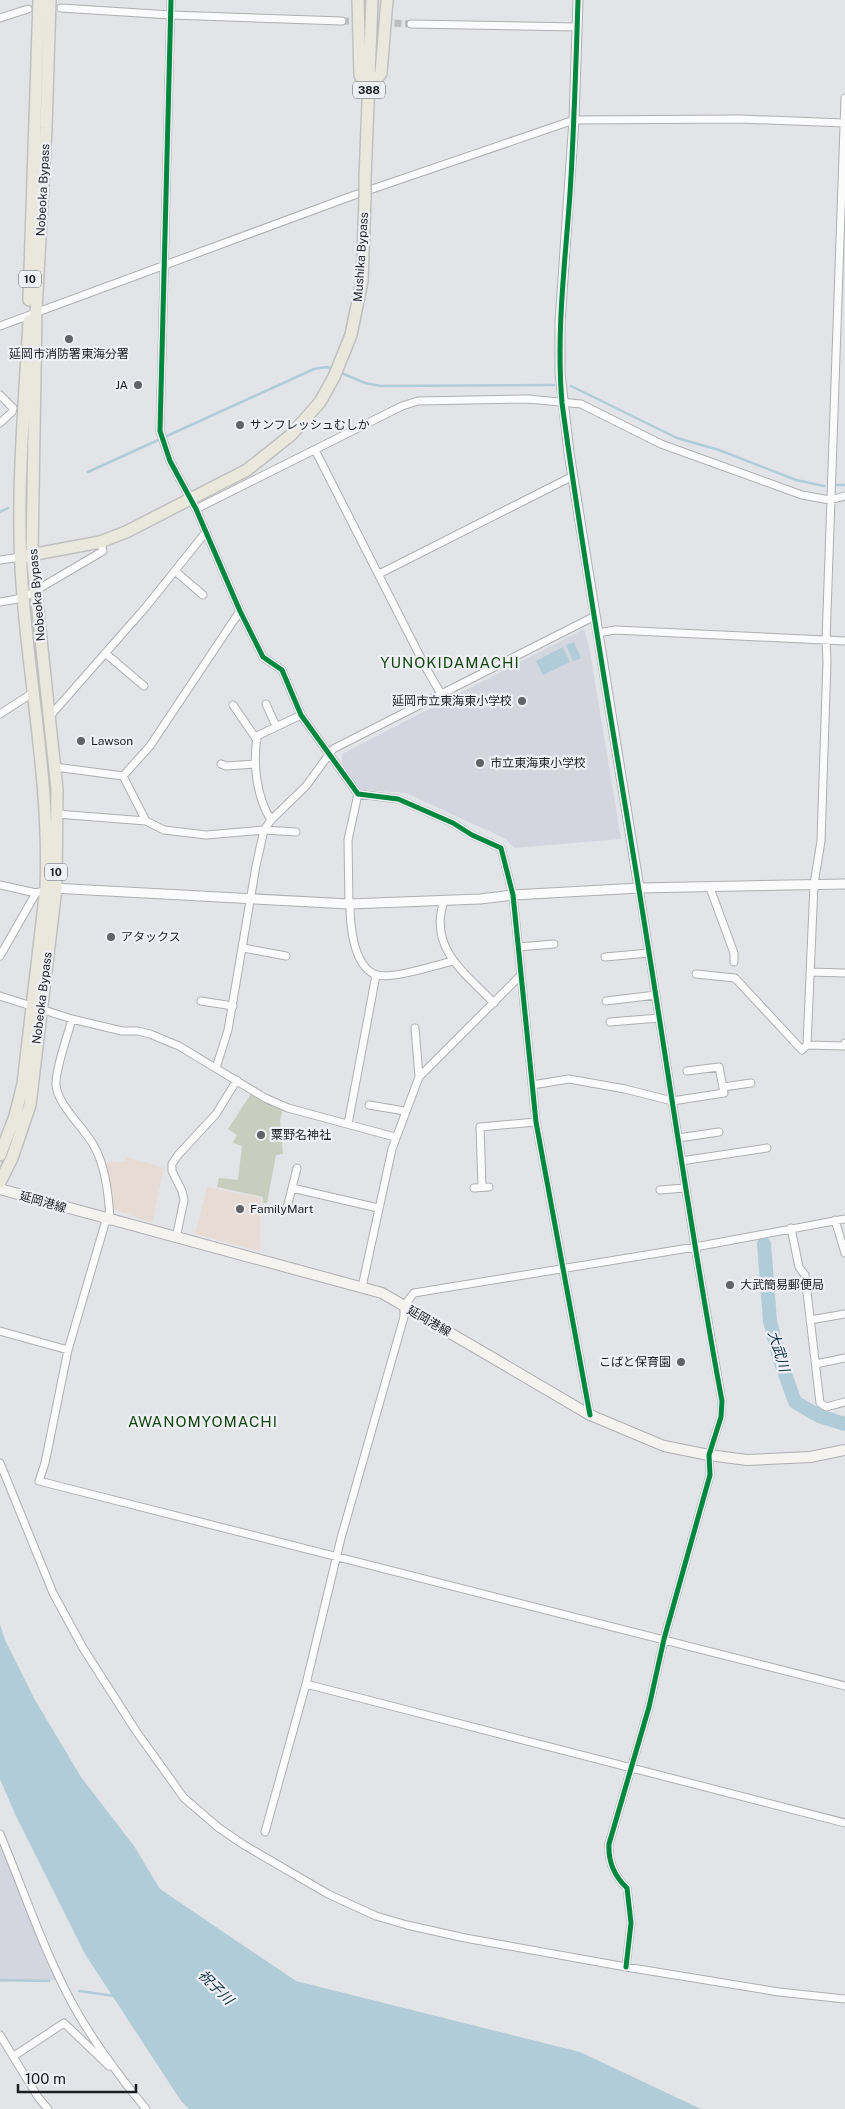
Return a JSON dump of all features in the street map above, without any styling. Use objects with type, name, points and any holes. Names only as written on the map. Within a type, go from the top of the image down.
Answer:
[{"type":"highway","name":"Nobeoka Bypass","points":[[39,0],[33,313],[26,556],[23,598],[46,807],[46,890]]},
{"type":"highway","name":"Nobeoka Bypass","points":[[0,1182],[12,1158],[30,1105],[46,890],[57,814],[55,767],[36,589],[26,556],[20,481],[18,414],[33,313],[46,128],[50,0]]},
{"type":"highway","name":"388","points":[[358,0],[360,75],[368,93]]},
{"type":"highway","name":"Mushika Bypass","points":[[26,556],[100,542],[193,504],[247,470],[292,435],[320,402],[341,362],[351,335],[362,281],[372,0]]},
{"type":"highway","name":"388","points":[[368,93],[381,74],[387,0]]},
{"type":"highway","name":"Nobeoka Bypass","points":[[0,1155],[15,1116],[23,1084],[36,1007]]},
{"type":"main road","name":"延岡港線","points":[[0,1189],[108,1220],[382,1293],[590,1415],[664,1446],[747,1460],[810,1457],[845,1450]]},
{"type":"street","points":[[171,0],[161,433],[170,461],[193,504],[240,611],[263,657],[282,670],[301,715],[358,794],[348,840],[351,929],[359,957],[370,971],[376,975],[418,972],[453,961]]},
{"type":"street","points":[[578,0],[574,120],[560,322],[562,403],[660,1018],[685,1188],[722,1401],[721,1417],[709,1455],[710,1475],[664,1639],[649,1706],[609,1844],[609,1859],[618,1880],[627,1888],[631,1923],[626,1967]]},
{"type":"street","points":[[0,18],[28,8]]},
{"type":"street","points":[[61,8],[171,15],[342,21]]},
{"type":"street","points":[[411,24],[577,27]]},
{"type":"street","points":[[696,974],[735,978],[802,1050],[807,1045],[814,884],[821,841],[830,500],[845,98]]},
{"type":"street","points":[[0,326],[349,197],[574,120],[740,119],[844,123]]},
{"type":"street","points":[[0,395],[18,414],[0,423]]},
{"type":"street","points":[[193,504],[315,450],[402,406],[418,401],[528,400],[581,404],[634,432],[693,457],[802,496],[830,500],[845,496]]},
{"type":"street","points":[[315,450],[441,694]]},
{"type":"street","points":[[379,574],[573,476]]},
{"type":"street","points":[[50,716],[175,571],[206,532]]},
{"type":"street","points":[[0,602],[23,598],[103,551],[100,542]]},
{"type":"street","points":[[0,560],[26,556]]},
{"type":"street","points":[[175,571],[203,595]]},
{"type":"street","points":[[123,776],[150,746],[240,611]]},
{"type":"street","points":[[216,1068],[228,1030],[233,1006],[256,866],[264,830],[271,820],[306,786],[333,749],[595,616]]},
{"type":"street","points":[[598,633],[614,630],[845,642]]},
{"type":"street","points":[[105,653],[144,686]]},
{"type":"street","points":[[0,714],[34,692]]},
{"type":"street","points":[[266,704],[276,726]]},
{"type":"street","points":[[233,705],[257,740]]},
{"type":"street","points":[[271,820],[262,801],[255,764],[257,736],[301,715]]},
{"type":"street","points":[[221,764],[226,766],[255,764]]},
{"type":"street","points":[[55,767],[123,776]]},
{"type":"street","points":[[123,776],[146,821]]},
{"type":"street","points":[[358,794],[398,799],[453,823],[472,835],[501,848],[513,895],[536,1122],[590,1415]]},
{"type":"street","points":[[57,814],[146,821],[164,830],[206,835],[264,830],[296,832]]},
{"type":"street","points":[[0,885],[46,890],[349,904],[444,901],[639,888],[845,884]]},
{"type":"street","points":[[710,888],[734,953],[734,962]]},
{"type":"street","points":[[0,956],[46,890]]},
{"type":"street","points":[[444,901],[440,919],[442,937],[448,953],[453,961],[494,1003]]},
{"type":"street","points":[[518,947],[554,944]]},
{"type":"street","points":[[243,948],[286,956]]},
{"type":"street","points":[[605,957],[649,953]]},
{"type":"street","points":[[810,972],[845,973]]},
{"type":"street","points":[[348,1124],[376,975]]},
{"type":"street","points":[[362,1287],[395,1137],[419,1077],[520,976]]},
{"type":"street","points":[[606,1001],[656,994]]},
{"type":"street","points":[[0,996],[122,1031],[138,1031],[150,1034],[179,1046],[265,1098],[288,1108],[395,1137]]},
{"type":"street","points":[[201,1001],[233,1006]]},
{"type":"street","points":[[72,1018],[56,1087],[63,1103],[95,1147],[102,1162],[109,1206],[108,1220],[68,1350],[45,1463],[39,1481],[845,1686]]},
{"type":"street","points":[[610,1022],[660,1018]]},
{"type":"street","points":[[415,1028],[419,1077]]},
{"type":"street","points":[[807,1045],[845,1046],[845,1043]]},
{"type":"street","points":[[532,1084],[568,1079],[625,1089],[672,1101],[724,1093],[719,1067],[687,1071]]},
{"type":"street","points":[[176,1238],[184,1200],[182,1191],[172,1171],[174,1160],[216,1114],[237,1080]]},
{"type":"street","points":[[723,1087],[751,1083]]},
{"type":"street","points":[[369,1105],[405,1111]]},
{"type":"street","points":[[481,1188],[480,1127],[536,1122]]},
{"type":"street","points":[[678,1138],[719,1132]]},
{"type":"street","points":[[681,1161],[768,1148]]},
{"type":"street","points":[[287,1208],[297,1168]]},
{"type":"street","points":[[292,1188],[378,1208]]},
{"type":"street","points":[[660,1190],[685,1188]]},
{"type":"street","points":[[265,1832],[306,1684],[337,1557],[404,1316],[404,1306],[414,1293],[695,1247],[845,1219]]},
{"type":"street","points":[[835,1220],[845,1253]]},
{"type":"street","points":[[791,1228],[799,1267],[805,1275],[820,1403],[826,1406],[845,1402]]},
{"type":"street","points":[[810,1320],[845,1314]]},
{"type":"street","points":[[0,1331],[68,1350]]},
{"type":"street","points":[[816,1364],[845,1358]]},
{"type":"street","points":[[0,1463],[52,1593],[83,1648],[136,1731],[184,1798],[219,1828],[307,1882],[376,1916],[407,1925],[465,1938],[626,1967],[771,1991],[845,1999]]},
{"type":"street","points":[[306,1684],[845,1823]]},
{"type":"street","points":[[0,1834],[35,1925],[72,2003],[127,2086]]},
{"type":"street","points":[[14,2056],[64,2023],[97,2052],[146,2109]]},
{"type":"street","points":[[0,2035],[38,2097],[48,2109]]},
{"type":"shaded area","name":"延岡市立東海東小学校","points":[[584,629],[589,647],[621,839],[514,848],[506,839],[406,793],[360,790],[342,763],[342,754]]},
{"type":"shaded area","points":[[127,1157],[164,1168],[152,1223],[113,1209],[105,1163],[125,1161]]},
{"type":"shaded area","points":[[207,1187],[261,1198],[260,1251],[195,1234]]},
{"type":"shaded area","points":[[0,1843],[58,1980],[0,1982]]},
{"type":"green space","points":[[252,1092],[283,1108],[280,1120],[283,1154],[276,1155],[267,1203],[263,1203],[263,1197],[217,1187],[219,1178],[238,1180],[242,1146],[233,1143],[237,1135],[228,1129]]},
{"type":"water","points":[[574,642],[581,658],[573,661],[566,645]]},
{"type":"water","points":[[563,647],[570,662],[543,675],[536,661]]},
{"type":"water","name":"祝子川","points":[[0,1624],[5,1640],[35,1700],[81,1777],[134,1846],[160,1889],[296,1981],[580,2052],[701,2109],[189,2109],[181,2101],[85,1954],[15,1814],[0,1779]]},
{"type":"waterway","points":[[88,472],[314,369],[327,367],[334,370]]},
{"type":"waterway","points":[[339,372],[365,383],[381,386],[554,385]]},
{"type":"waterway","points":[[571,386],[677,438],[719,450],[796,480],[824,486]]},
{"type":"waterway","points":[[837,485],[845,485]]},
{"type":"waterway","points":[[0,512],[8,508]]},
{"type":"waterway","name":"大武川","points":[[764,1244],[770,1321],[779,1357],[795,1402],[819,1416],[845,1424]]},
{"type":"waterway","points":[[0,1980],[49,1981]]},
{"type":"waterway","points":[[79,1991],[115,1996]]},
{"type":"tunnel","points":[[342,21],[411,24]]},
{"type":"cycle path","points":[[171,0],[160,431],[170,461],[196,509],[240,611],[263,657],[282,670],[301,715],[358,794],[398,799],[453,823],[472,835],[501,848],[513,895],[536,1122],[590,1415]]},
{"type":"cycle path","points":[[578,0],[570,194],[561,325],[560,377],[562,403],[589,586],[689,1209],[722,1401],[721,1417],[709,1455],[710,1475],[664,1639],[649,1707],[609,1844],[613,1868],[627,1888],[631,1923],[626,1967]]},
{"type":"place","name":"延岡市消防署東海分署","points":[[69,339]]},
{"type":"place","name":"JA","points":[[138,385]]},
{"type":"place","name":"サンフレッシュむしか","points":[[240,425]]},
{"type":"place","name":"延岡市立東海東小学校","points":[[522,701]]},
{"type":"place","name":"Lawson","points":[[81,741]]},
{"type":"place","name":"市立東海東小学校","points":[[480,763]]},
{"type":"place","name":"アタックス","points":[[111,937]]},
{"type":"place","name":"粟野名神社","points":[[261,1135]]},
{"type":"place","name":"FamilyMart","points":[[240,1209]]},
{"type":"place","name":"大武簡易郵便局","points":[[730,1285]]},
{"type":"place","name":"こばと保育園","points":[[681,1362]]},
{"type":"district","name":"YUNOKIDAMACHI","points":[[450,663]]},
{"type":"district","name":"AWANOMYOMACHI","points":[[203,1422]]}]
